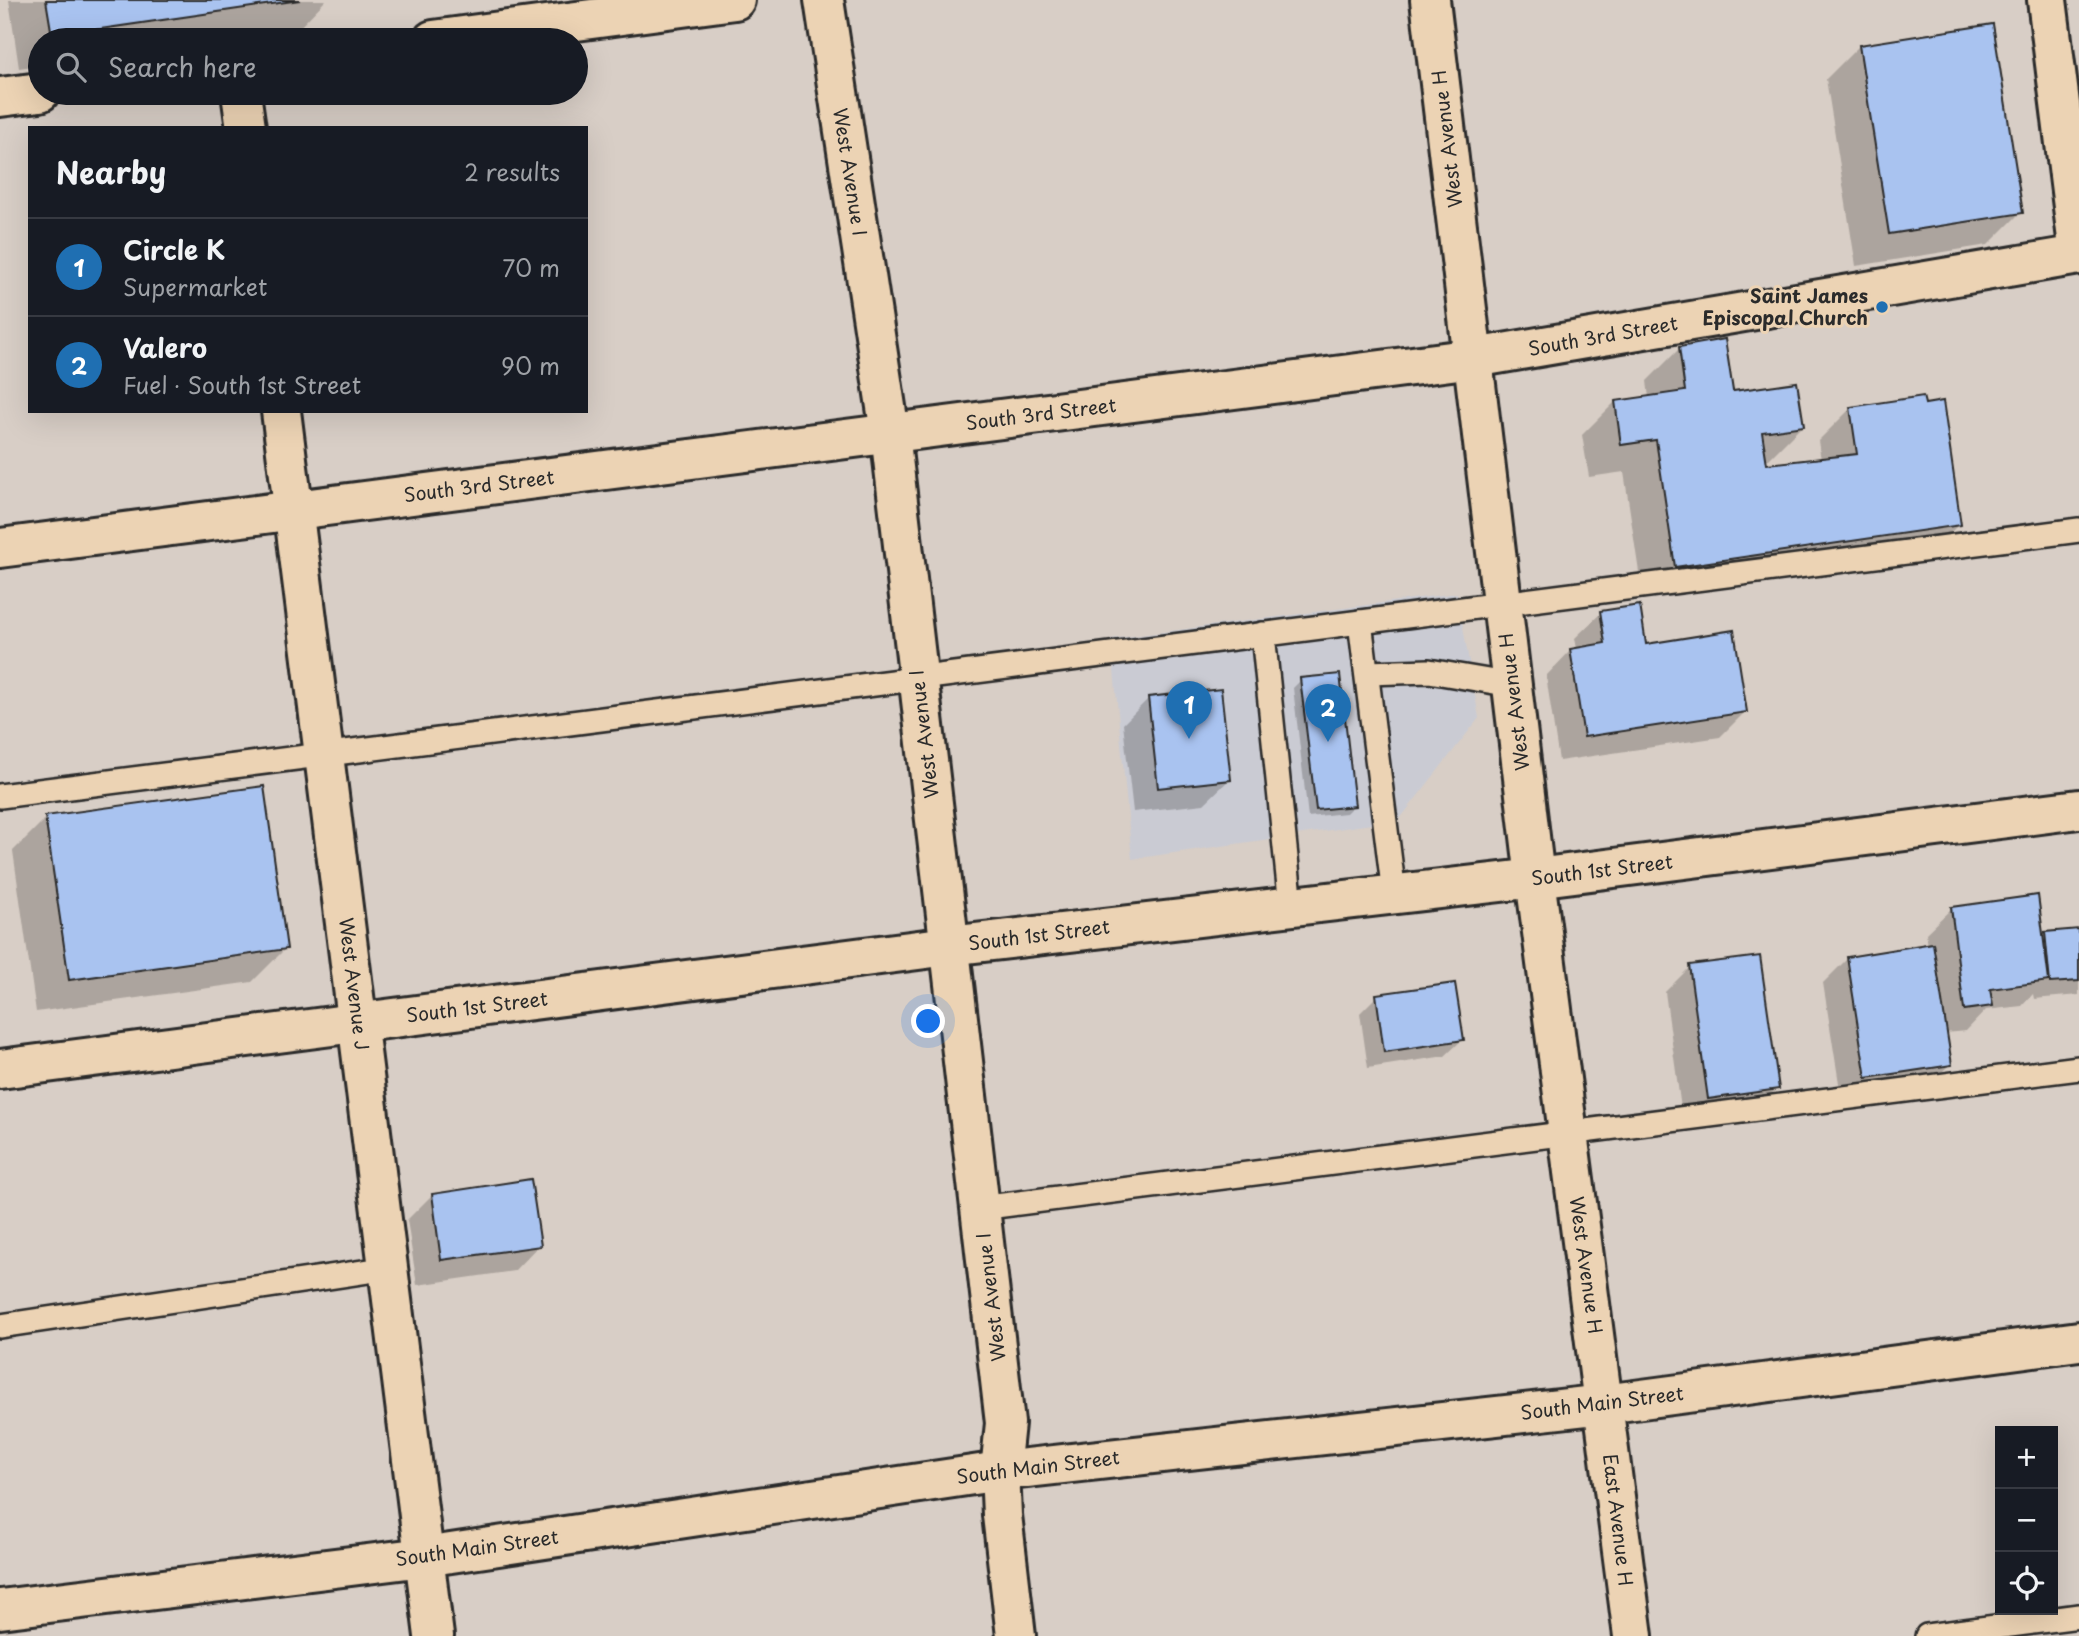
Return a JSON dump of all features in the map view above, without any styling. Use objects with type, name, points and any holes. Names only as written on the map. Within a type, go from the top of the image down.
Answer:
[{"type":"street","points":[[524,28],[735,0]]},
{"type":"street","name":"West Avenue I","points":[[824,0],[890,433],[1006,1423],[1000,1471],[1002,1515],[1016,1636]]},
{"type":"street","name":"West Avenue H","points":[[1430,0],[1535,878],[1604,1404]]},
{"type":"street","points":[[2047,0],[2079,255]]},
{"type":"street","points":[[0,97],[28,94]]},
{"type":"street","points":[[243,105],[246,126]]},
{"type":"street","name":"South 3rd Street","points":[[0,548],[1474,358],[2079,255]]},
{"type":"street","name":"West Avenue J","points":[[281,413],[434,1636]]},
{"type":"street","name":"South 1st Street","points":[[0,1069],[949,946],[1535,878],[2079,808]]},
{"type":"street","name":"South Main Street","points":[[0,1609],[424,1557],[1000,1471],[1604,1404],[2079,1341]]},
{"type":"street","name":"East Avenue H","points":[[1604,1404],[1633,1636]]},
{"type":"lane","points":[[0,796],[2079,530]]},
{"type":"lane","points":[[1360,622],[1394,894]]},
{"type":"lane","points":[[1263,634],[1291,906]]},
{"type":"lane","points":[[1367,673],[1429,671],[1512,685]]},
{"type":"lane","points":[[980,1208],[2079,1068]]},
{"type":"lane","points":[[0,1326],[389,1268]]},
{"type":"lane","points":[[1927,1636],[2079,1616]]},
{"type":"shaded area","points":[[1457,593],[1479,718],[1399,820],[1132,859],[1111,639]]},
{"type":"building","points":[[46,0],[300,0],[107,28],[51,28]]},
{"type":"building","points":[[1993,24],[2023,213],[1889,234],[1859,45]]},
{"type":"building","points":[[1725,339],[1733,391],[1797,382],[1804,426],[1762,432],[1767,464],[1857,454],[1850,407],[1923,396],[1925,404],[1943,401],[1961,525],[1675,567],[1656,440],[1621,445],[1615,401],[1685,391],[1679,347]]},
{"type":"building","points":[[1640,605],[1646,644],[1734,630],[1747,712],[1584,737],[1570,649],[1605,643],[1600,611]]},
{"type":"building","points":[[1340,674],[1355,806],[1316,810],[1300,678]]},
{"type":"building","points":[[1221,689],[1231,780],[1158,788],[1148,697]]},
{"type":"building","points":[[264,786],[287,949],[69,980],[45,816]]},
{"type":"building","points":[[2038,895],[2049,981],[1990,989],[1993,1006],[1964,1010],[1951,907]]},
{"type":"building","points":[[2079,929],[2079,981],[2050,983],[2045,932]]},
{"type":"building","points":[[1933,943],[1952,1065],[1866,1078],[1847,957]]},
{"type":"building","points":[[1760,956],[1779,1089],[1708,1099],[1689,965]]},
{"type":"building","points":[[1455,983],[1464,1040],[1384,1052],[1376,994]]},
{"type":"building","points":[[531,1179],[541,1246],[441,1260],[432,1194]]},
{"type":"place","name":"Saint James Episcopal Church","points":[[1882,307]]},
{"type":"place","name":"Circle K","points":[[1189,739]]},
{"type":"place","name":"Valero","points":[[1328,742]]}]
